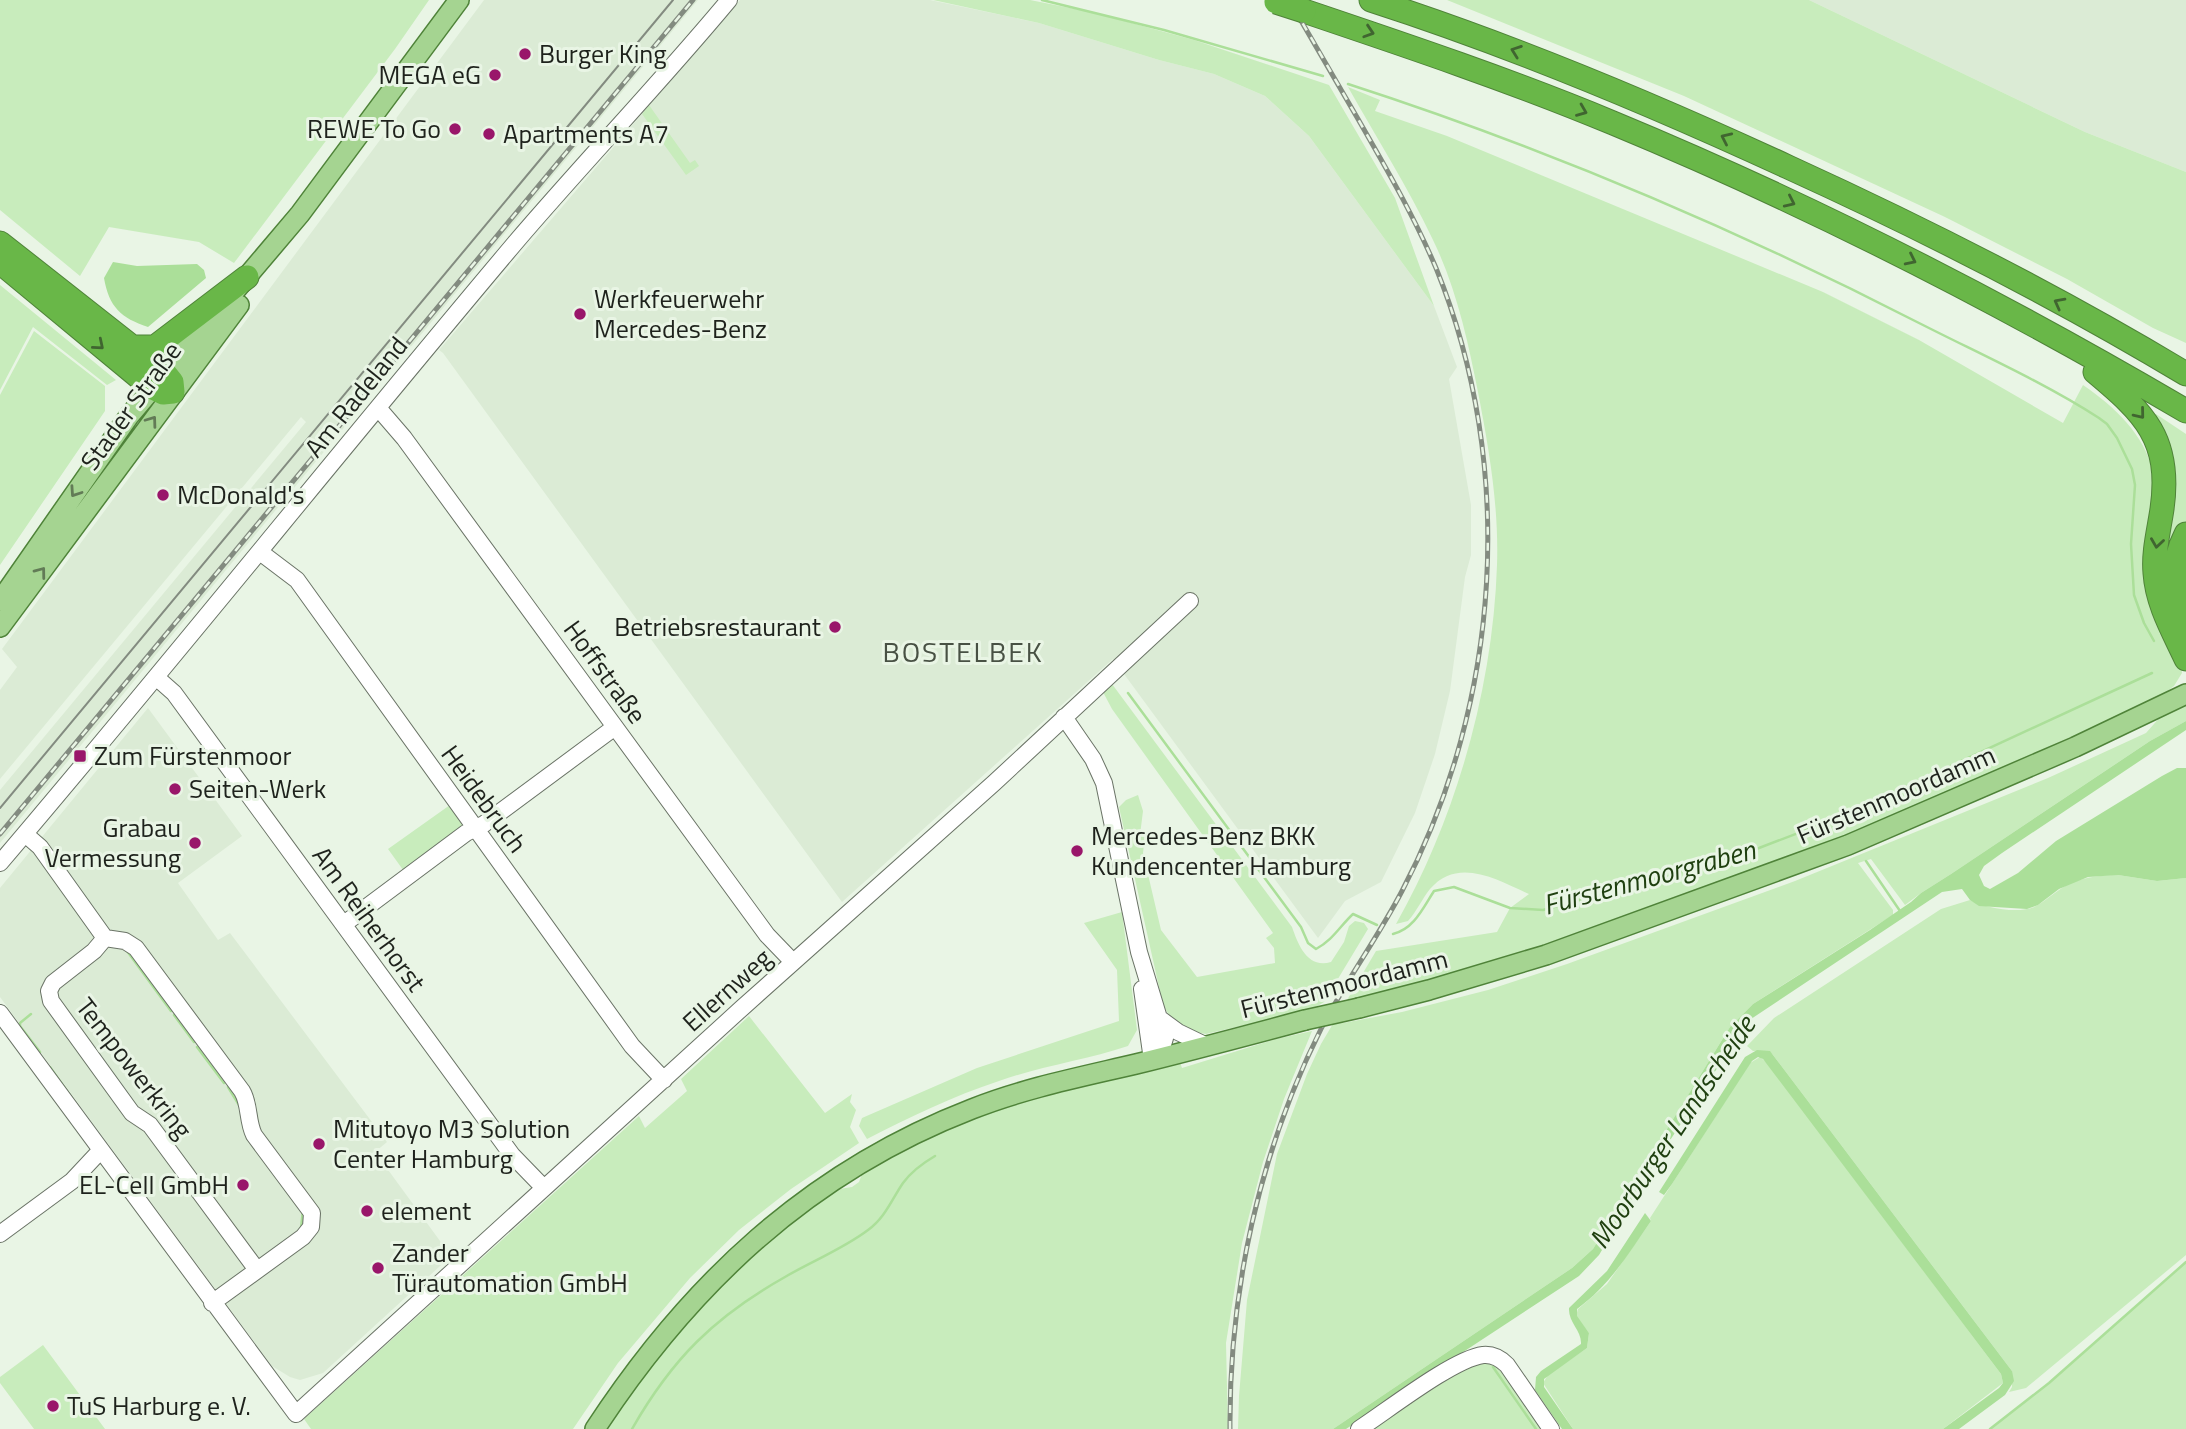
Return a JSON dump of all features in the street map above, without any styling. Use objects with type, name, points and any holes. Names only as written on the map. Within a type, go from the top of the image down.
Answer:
[{"type":"highway","points":[[1371,0],[1528,55],[1713,132],[1855,197],[1960,250],[2182,370]]},
{"type":"highway","points":[[1273,1],[1505,81],[1663,145],[1850,229],[2012,313],[2186,411]]},
{"type":"highway","points":[[0,243],[133,347],[163,384]]},
{"type":"highway","points":[[0,262],[163,384]]},
{"type":"highway","points":[[133,347],[155,347],[247,277]]},
{"type":"highway","points":[[2075,348],[2095,373],[2135,407],[2156,439],[2164,477],[2163,507],[2155,560],[2156,583],[2160,603],[2186,659]]},
{"type":"highway","points":[[2186,534],[2177,555],[2175,576],[2177,595],[2186,624]]},
{"type":"main road","name":"Stader Straße","points":[[0,627],[163,384],[300,214],[459,0]]},
{"type":"main road","name":"Stader Straße","points":[[0,601],[107,446],[257,281],[300,214]]},
{"type":"main road","name":"Fürstenmoordamm","points":[[595,1429],[661,1337],[712,1280],[767,1229],[847,1171],[915,1133],[974,1108],[1023,1092],[1464,981],[1546,955],[1840,848],[2075,747],[2186,694]]},
{"type":"street","name":"Am Radeland","points":[[0,863],[157,678],[515,243],[729,0]]},
{"type":"street","name":"Hoffstraße","points":[[379,409],[404,438],[767,935],[793,962]]},
{"type":"street","name":"Heidebruch","points":[[260,552],[297,580],[632,1046],[664,1080]]},
{"type":"street","name":"Ellernweg","points":[[212,1303],[296,1414],[994,783],[1190,601]]},
{"type":"street","name":"Am Reiherhorst","points":[[157,678],[174,693],[512,1155],[544,1188]]},
{"type":"street","points":[[1064,717],[1093,759],[1104,783],[1139,952],[1152,1060]]},
{"type":"street","points":[[344,924],[615,727]]},
{"type":"street","points":[[0,1013],[212,1303],[307,1234],[312,1224],[311,1210],[254,1135],[242,1091],[136,948],[125,941],[105,938],[40,847],[25,834]]},
{"type":"street","name":"Tempowerkring","points":[[105,938],[94,951],[53,983],[49,991],[50,997],[132,1113],[150,1125],[257,1270]]},
{"type":"street","points":[[1139,952],[1165,1040],[1161,1051],[1152,1060]]},
{"type":"street","points":[[1159,1018],[1178,1032],[1207,1046]]},
{"type":"street","points":[[0,1234],[72,1181],[101,1150]]},
{"type":"street","points":[[1359,1429],[1454,1366],[1479,1356],[1497,1357],[1507,1365],[1552,1429]]},
{"type":"shaded area","points":[[0,0],[429,0],[234,263],[199,242],[109,227],[80,276],[0,210]]},
{"type":"shaded area","points":[[484,0],[698,0],[0,843],[0,790],[306,422],[301,417],[0,779],[0,690],[17,667],[2,649]]},
{"type":"shaded area","points":[[740,0],[930,0],[1039,23],[1214,74],[1265,96],[1309,136],[1434,306],[1457,367],[1449,379],[1471,505],[1471,555],[1465,577],[1450,691],[1435,754],[1415,813],[1381,882],[1345,901],[1318,938],[1113,659],[842,902],[439,350]]},
{"type":"shaded area","points":[[933,0],[1030,0],[1095,13],[1194,40],[1329,85],[1395,198],[1434,306],[1309,136],[1265,96],[1214,74],[1039,23]]},
{"type":"shaded area","points":[[1447,0],[1809,0],[2085,132],[2186,172],[2186,343],[1945,217],[1684,96]]},
{"type":"shaded area","points":[[1809,0],[2186,0],[2186,172],[2085,132]]},
{"type":"shaded area","points":[[1348,87],[1380,100],[1375,111],[1447,136],[1823,292],[1919,340],[2063,423],[2083,385],[2127,423],[2143,446],[2154,473],[2182,673],[2174,686],[2158,698],[1927,807],[1517,959],[1350,1001],[1343,1023],[1402,1012],[1488,990],[1567,964],[1795,881],[2048,778],[2146,733],[2161,716],[2186,704],[2186,721],[2150,741],[1905,905],[1871,859],[1858,863],[1893,910],[1893,915],[1753,1004],[1730,1027],[1593,1249],[1572,1268],[1333,1429],[1238,1429],[1247,1300],[1277,1154],[1321,1044],[1376,951],[1497,932],[1510,908],[1529,894],[1478,874],[1453,874],[1441,879],[1430,889],[1408,921],[1396,924],[1437,840],[1468,751],[1479,705],[1494,611],[1497,565],[1495,500],[1478,392],[1455,295],[1433,240],[1413,201]]},
{"type":"shaded area","points":[[649,105],[690,163],[695,160],[699,166],[686,175],[642,114]]},
{"type":"shaded area","points":[[0,285],[116,380],[107,385],[33,327],[0,390]]},
{"type":"shaded area","points":[[34,331],[105,386],[105,411],[0,565],[0,395]]},
{"type":"shaded area","points":[[2156,414],[2186,434],[2186,526],[2169,612],[2154,417]]},
{"type":"shaded area","points":[[1112,684],[1292,927],[1301,947],[1310,958],[1316,962],[1331,962],[1344,942],[1349,926],[1355,921],[1364,923],[1368,929],[1324,1002],[1311,1010],[1266,1023],[1206,1034],[1185,1030],[1186,1027],[1169,1015],[1163,1005],[1119,807],[1126,800],[1138,795],[1143,811],[1140,835],[1145,836],[1143,853],[1161,930],[1197,977],[1275,963],[1274,948],[1266,938],[1273,933],[1112,709],[1103,692]]},
{"type":"shaded area","points":[[148,708],[242,836],[178,883],[218,940],[230,933],[387,1142],[375,1152],[451,1256],[323,1373],[300,1380],[272,1366],[0,997],[0,888]]},
{"type":"shaded area","points":[[450,805],[464,825],[463,833],[406,874],[388,849]]},
{"type":"shaded area","points":[[2118,875],[2157,881],[2186,878],[2186,1255],[2026,1388],[2009,1392],[2012,1387],[2012,1371],[1773,1055],[1769,1051],[1753,1051],[1747,1046],[1774,1018],[1941,909],[1970,900],[2001,909],[2027,909],[2071,883]]},
{"type":"shaded area","points":[[1122,912],[1137,1030],[1128,1046],[1031,1071],[982,1087],[932,1107],[867,1139],[859,1126],[862,1118],[977,1068],[1119,1021],[1117,970],[1084,923]]},
{"type":"shaded area","points":[[749,1016],[825,1113],[852,1094],[850,1102],[856,1110],[850,1127],[859,1143],[791,1189],[739,1230],[690,1278],[618,1363],[573,1429],[311,1429],[304,1419],[639,1116],[645,1128],[687,1091],[681,1079]]},
{"type":"shaded area","points":[[1312,1031],[1284,1099],[1263,1162],[1242,1243],[1226,1343],[1228,1429],[605,1429],[650,1361],[735,1267],[827,1191],[852,1187],[859,1182],[869,1166],[969,1118],[1036,1097],[1180,1062],[1182,1068],[1276,1039]]},
{"type":"shaded area","points":[[1760,1057],[2001,1374],[2003,1383],[1943,1429],[1573,1429],[1543,1383],[1548,1375],[1587,1348],[1589,1333],[1576,1316],[1578,1309],[1607,1284],[1651,1221],[1650,1218],[1750,1063]]},
{"type":"shaded area","points":[[2186,1262],[2186,1429],[1990,1429],[2049,1383]]},
{"type":"shaded area","name":"TuS Harburg e. V.","points":[[43,1345],[105,1429],[34,1429],[0,1383],[0,1377]]},
{"type":"shaded area","points":[[1470,1362],[1490,1362],[1498,1366],[1546,1429],[1371,1429]]},
{"type":"water","points":[[113,262],[137,266],[197,264],[204,270],[206,278],[148,327],[130,320],[118,310],[109,297],[104,278]]},
{"type":"water","name":"Moorburger Landscheide","points":[[2186,721],[2186,730],[2002,853],[1984,866],[1979,875],[1984,886],[1990,889],[2018,873],[2056,841],[2162,776],[2177,768],[2186,768],[2186,878],[2157,881],[2118,875],[2088,877],[2059,889],[2038,905],[2027,909],[1979,906],[1970,900],[1962,889],[1942,892],[1748,1021],[1648,1174],[1641,1186],[1642,1191],[1635,1195],[1599,1255],[1579,1276],[1346,1429],[1333,1429],[1572,1268],[1593,1249],[1730,1027],[1753,1004],[1870,930],[1921,893],[2150,741]]},
{"type":"water","points":[[1757,1050],[1770,1051],[2012,1371],[2014,1381],[2005,1395],[1959,1429],[1943,1429],[1999,1388],[2003,1383],[2001,1374],[1763,1059],[1758,1057],[1752,1061],[1672,1184],[1664,1195],[1659,1192],[1745,1057]]},
{"type":"water","points":[[1645,1213],[1651,1221],[1627,1257],[1599,1290],[1577,1309],[1577,1316],[1589,1333],[1587,1348],[1544,1379],[1544,1387],[1573,1429],[1562,1429],[1535,1390],[1536,1377],[1581,1344],[1569,1308],[1607,1271]]},
{"type":"waterway","points":[[1042,0],[1164,30],[1323,76]]},
{"type":"waterway","points":[[1348,84],[1495,135],[1711,223],[2011,369],[2099,418],[2117,438],[2132,469],[2135,485],[2131,544],[2134,595],[2154,641]]},
{"type":"waterway","name":"Fürstenmoorgraben","points":[[1393,934],[1412,923],[1434,891],[1454,887],[1510,908],[1543,910],[1759,848],[1840,817],[2152,673]]},
{"type":"waterway","name":"Fürstenmoorgraben","points":[[1128,693],[1301,927],[1308,943],[1316,949],[1332,937],[1353,914],[1377,925]]},
{"type":"waterway","points":[[1866,861],[1900,911]]},
{"type":"waterway","points":[[127,951],[171,1011]]},
{"type":"waterway","points":[[31,1014],[20,1026],[40,1052]]},
{"type":"waterway","points":[[174,1015],[194,1042]]},
{"type":"waterway","points":[[197,1047],[224,1083]]},
{"type":"waterway","points":[[50,1067],[77,1105]]},
{"type":"waterway","points":[[228,1087],[239,1105]]},
{"type":"waterway","points":[[632,1429],[663,1381],[716,1324],[760,1292],[868,1230],[884,1214],[906,1179],[935,1156]]},
{"type":"waterway","points":[[301,1228],[303,1210]]},
{"type":"waterway","points":[[1990,1429],[2049,1383],[2186,1262]]},
{"type":"waterway","points":[[1493,1367],[1536,1429]]},
{"type":"tram line","points":[[0,808],[673,0]]},
{"type":"railway","points":[[0,834],[693,0]]},
{"type":"railway","points":[[1230,1429],[1231,1377],[1242,1274],[1252,1224],[1280,1124],[1321,1029],[1402,891],[1435,818],[1460,742],[1478,663],[1486,583],[1487,503],[1479,423],[1462,344],[1436,268],[1399,192],[1289,0]]},
{"type":"place","name":"Burger King","points":[[525,54]]},
{"type":"place","name":"MEGA eG","points":[[495,75]]},
{"type":"place","name":"REWE To Go","points":[[455,129]]},
{"type":"place","name":"Apartments A7","points":[[489,134]]},
{"type":"place","name":"Werkfeuerwehr Mercedes-Benz","points":[[580,314]]},
{"type":"place","name":"McDonald's","points":[[163,495]]},
{"type":"place","name":"Betriebsrestaurant","points":[[835,627]]},
{"type":"place","name":"Zum Fürstenmoor","points":[[80,756]]},
{"type":"place","name":"Seiten-Werk","points":[[175,789]]},
{"type":"place","name":"Grabau Vermessung","points":[[195,843]]},
{"type":"place","name":"Mercedes-Benz BKK Kundencenter Hamburg","points":[[1077,851]]},
{"type":"place","name":"Mitutoyo M3 Solution Center Hamburg","points":[[319,1144]]},
{"type":"place","name":"EL-Cell GmbH","points":[[243,1185]]},
{"type":"place","name":"element","points":[[367,1211]]},
{"type":"place","name":"Zander Türautomation GmbH","points":[[378,1268]]},
{"type":"place","name":"TuS Harburg e. V.","points":[[53,1406]]},
{"type":"district","name":"BOSTELBEK","points":[[963,652]]}]
